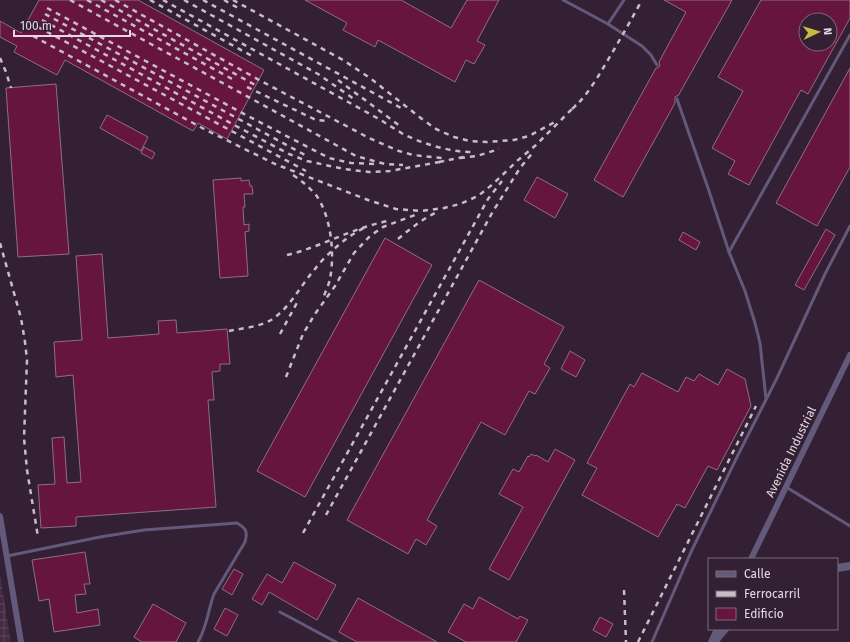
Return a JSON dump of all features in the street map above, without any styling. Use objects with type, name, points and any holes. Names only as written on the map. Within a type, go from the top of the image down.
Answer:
[{"type":"street","name":"Avenida Industrial","points":[[751,558],[850,354]]},
{"type":"street","points":[[0,516],[21,642]]},
{"type":"street","points":[[838,568],[850,566]]},
{"type":"street","points":[[711,642],[717,630]]},
{"type":"street","points":[[714,642],[724,630]]},
{"type":"lane","points":[[563,0],[608,24],[642,46],[651,55],[657,65]]},
{"type":"lane","points":[[608,24],[624,0]]},
{"type":"lane","points":[[729,252],[850,35]]},
{"type":"lane","points":[[677,100],[755,323],[760,343],[766,399]]},
{"type":"lane","points":[[652,642],[691,552],[850,226]]},
{"type":"lane","points":[[786,487],[850,526]]},
{"type":"lane","points":[[7,556],[100,537],[144,530],[237,523],[242,526],[247,537],[214,594],[204,630],[198,642]]},
{"type":"lane","points":[[280,612],[336,642]]},
{"type":"shaded area","points":[[0,574],[6,613],[11,642],[0,642]]},
{"type":"building","points":[[39,0],[138,0],[264,70],[227,139],[198,123],[193,131],[65,60],[57,75],[14,52],[17,46],[0,37],[0,21],[21,33]]},
{"type":"building","points":[[305,0],[401,0],[451,28],[467,0],[499,0],[477,41],[485,45],[474,64],[466,60],[455,82],[378,40],[375,47],[343,30],[347,23]]},
{"type":"building","points":[[664,0],[732,0],[678,96],[675,97],[675,103],[623,197],[594,180],[656,68],[660,66],[659,62],[686,12]]},
{"type":"building","points":[[761,0],[850,0],[850,18],[838,40],[838,12],[798,12],[798,52],[831,52],[808,94],[801,90],[749,185],[728,174],[735,161],[712,148],[743,91],[718,77]]},
{"type":"building","points":[[850,68],[850,167],[817,226],[776,203]]},
{"type":"building","points":[[56,84],[69,254],[18,257],[6,88]]},
{"type":"building","points":[[107,115],[148,137],[141,151],[100,128]]},
{"type":"building","points":[[144,147],[155,153],[152,159],[141,153]]},
{"type":"building","points":[[537,177],[568,194],[555,218],[524,200]]},
{"type":"building","points":[[241,178],[241,181],[249,180],[250,186],[252,186],[253,194],[244,194],[245,207],[243,207],[244,225],[249,224],[249,231],[245,232],[248,276],[220,278],[213,180]]},
{"type":"building","points":[[826,229],[835,235],[804,290],[795,285]]},
{"type":"building","points":[[683,232],[700,242],[696,250],[679,240]]},
{"type":"building","points":[[385,238],[432,265],[305,497],[257,471]]},
{"type":"building","points":[[102,254],[108,338],[159,334],[158,321],[176,320],[177,333],[227,329],[230,364],[220,364],[220,371],[212,372],[214,400],[208,400],[216,507],[76,517],[76,526],[41,528],[38,485],[55,484],[52,438],[64,437],[67,483],[81,482],[73,375],[56,377],[54,342],[82,340],[76,256]]},
{"type":"building","points":[[479,280],[564,327],[544,364],[550,368],[535,394],[529,391],[505,435],[481,422],[427,520],[437,526],[426,545],[416,539],[408,554],[347,520]]},
{"type":"building","points":[[570,351],[585,360],[576,377],[561,369]]},
{"type":"building","points":[[727,369],[745,379],[751,406],[717,470],[708,466],[685,508],[677,504],[658,537],[582,495],[597,468],[587,463],[630,384],[634,387],[642,373],[678,392],[686,377],[694,381],[699,374],[718,385]]},
{"type":"building","points":[[555,449],[575,460],[509,580],[489,569],[523,507],[499,494],[513,469],[519,472],[528,456],[529,457],[531,454],[536,455],[548,462]]},
{"type":"building","points":[[85,552],[90,584],[84,584],[86,594],[75,595],[77,613],[98,609],[100,625],[54,632],[49,599],[39,601],[32,560]]},
{"type":"building","points":[[294,562],[336,585],[317,620],[269,592],[262,605],[252,599],[267,574],[282,583]]},
{"type":"building","points":[[234,569],[243,574],[232,595],[222,589]]},
{"type":"building","points":[[479,597],[518,619],[520,616],[528,620],[516,642],[466,642],[448,632],[464,604],[473,609]]},
{"type":"building","points":[[358,598],[437,642],[357,642],[339,632]]},
{"type":"building","points":[[153,604],[186,623],[176,642],[142,642],[134,637]]},
{"type":"building","points":[[225,608],[238,615],[227,636],[214,629]]},
{"type":"building","points":[[600,617],[613,624],[606,637],[593,630]]},
{"type":"railway","points":[[70,0],[356,156],[385,164],[403,165]]},
{"type":"railway","points":[[87,0],[234,80]]},
{"type":"railway","points":[[101,0],[257,86]]},
{"type":"railway","points":[[115,0],[261,81],[369,138],[399,151],[413,155],[442,158]]},
{"type":"railway","points":[[150,0],[252,56]]},
{"type":"railway","points":[[163,0],[379,119],[403,134],[438,147],[457,151],[475,152]]},
{"type":"railway","points":[[184,0],[318,74],[354,99]]},
{"type":"railway","points":[[203,0],[401,108]]},
{"type":"railway","points":[[224,0],[238,8]]},
{"type":"railway","points":[[233,0],[343,60],[370,78],[436,129],[454,137],[470,141],[487,142],[514,140],[529,136],[555,122]]},
{"type":"railway","points":[[572,109],[582,99],[594,82],[615,49],[642,0]]},
{"type":"railway","points":[[47,8],[329,158],[351,163],[375,164]]},
{"type":"railway","points":[[45,14],[305,155]]},
{"type":"railway","points":[[42,20],[236,126],[289,154],[307,161],[344,169],[369,172],[390,171],[445,161]]},
{"type":"railway","points":[[38,27],[306,171]]},
{"type":"railway","points":[[33,36],[204,129],[275,164],[368,200],[396,209],[421,211],[444,208],[460,204],[478,196],[536,145],[576,105]]},
{"type":"railway","points":[[0,58],[11,88]]},
{"type":"railway","points":[[338,80],[400,126]]},
{"type":"railway","points":[[247,87],[316,120],[329,121]]},
{"type":"railway","points":[[460,158],[477,156],[499,149]]},
{"type":"railway","points":[[326,515],[492,213],[520,168],[534,151]]},
{"type":"railway","points":[[439,162],[464,157]]},
{"type":"railway","points":[[293,175],[316,195],[325,213],[328,224],[332,247],[332,258],[330,281],[324,296]]},
{"type":"railway","points":[[303,533],[488,199],[502,181]]},
{"type":"railway","points":[[398,239],[428,217],[439,211]]},
{"type":"railway","points":[[286,377],[303,334],[335,286],[354,253],[370,236],[383,227],[415,215]]},
{"type":"railway","points":[[287,255],[300,252],[362,228],[388,221]]},
{"type":"railway","points":[[229,331],[261,324],[278,315],[290,303],[318,265],[346,239],[367,226]]},
{"type":"railway","points":[[0,243],[21,318],[25,342],[27,360],[24,438],[27,470],[38,537]]},
{"type":"railway","points":[[280,334],[299,299]]},
{"type":"railway","points":[[638,642],[756,406]]},
{"type":"railway","points":[[624,590],[626,642]]}]
